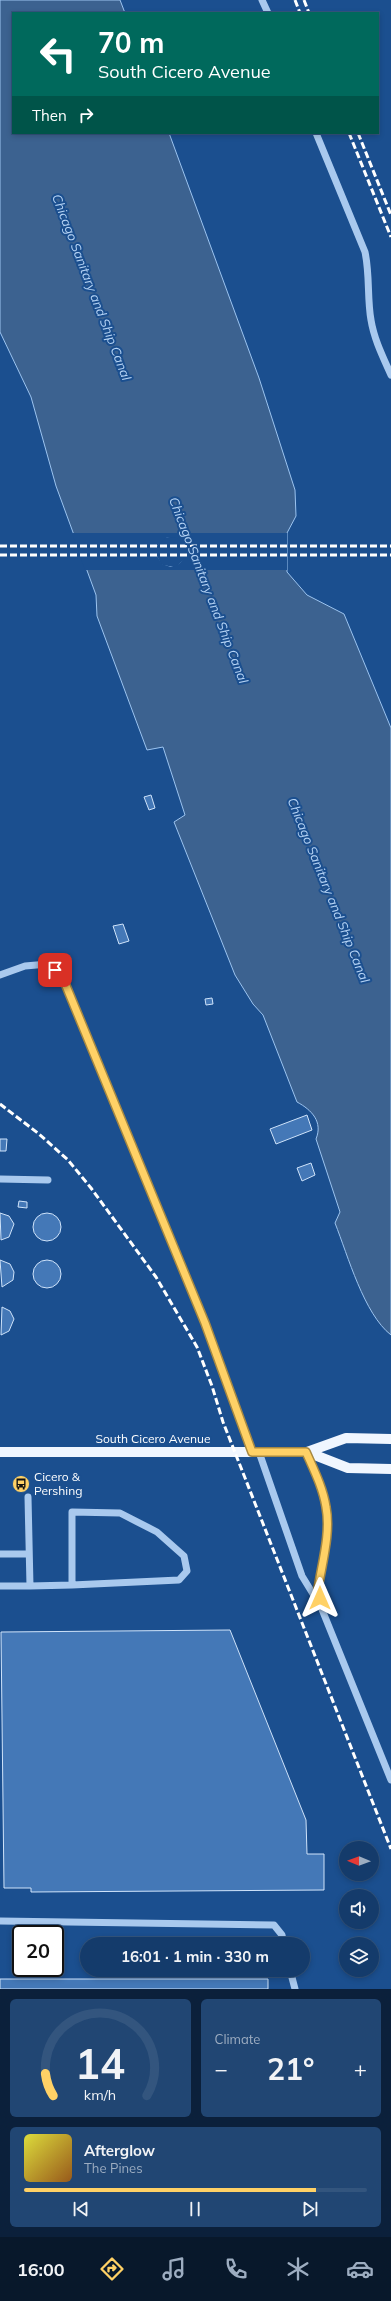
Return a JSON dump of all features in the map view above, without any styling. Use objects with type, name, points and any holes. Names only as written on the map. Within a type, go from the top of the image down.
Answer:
[{"type":"main road","name":"South Cicero Avenue","points":[[0,1452],[306,1452],[346,1438],[391,1439]]},
{"type":"main road","name":"South Cicero Avenue","points":[[306,1452],[348,1468],[391,1469]]},
{"type":"lane","points":[[262,0],[268,12]]},
{"type":"lane","points":[[316,134],[365,252],[369,272],[370,318],[375,337],[391,375]]},
{"type":"lane","points":[[0,975],[25,966],[48,964],[62,976],[205,1323],[256,1452],[302,1576],[321,1607],[391,1780]]},
{"type":"lane","points":[[0,1179],[48,1180]]},
{"type":"lane","points":[[306,1452],[323,1493],[327,1509],[327,1529],[318,1589],[321,1607]]},
{"type":"lane","points":[[28,1497],[30,1586]]},
{"type":"lane","points":[[0,1586],[72,1585],[179,1580],[186,1571],[184,1556],[157,1532],[120,1513],[72,1512],[72,1585]]},
{"type":"lane","points":[[0,1554],[29,1554]]},
{"type":"lane","points":[[0,1921],[274,1925],[282,1937]]},
{"type":"lane","points":[[292,1977],[295,1989]]},
{"type":"water","name":"Chicago Sanitary and Ship Canal","points":[[0,0],[120,0],[125,12],[12,12],[12,134],[169,134],[259,378],[295,490],[296,516],[287,533],[287,572],[307,595],[344,614],[391,728],[391,1335],[381,1326],[365,1299],[351,1267],[335,1223],[340,1212],[316,1139],[318,1127],[315,1117],[297,1102],[263,1015],[253,1004],[235,975],[174,822],[185,815],[163,747],[147,750],[97,616],[96,595],[56,486],[31,397],[0,332]],"holes":[[[178,536],[186,544],[188,555],[176,568],[161,565],[154,551],[162,537]]]},
{"type":"pier","points":[[72,533],[287,533],[287,570],[85,570]],"holes":[[[167,537],[177,538],[184,545],[186,555],[176,566],[171,567],[162,564],[157,556],[157,546]]]},
{"type":"building","points":[[151,795],[155,808],[149,810],[144,797]]},
{"type":"building","points":[[123,924],[129,941],[119,944],[113,926]]},
{"type":"building","points":[[212,998],[213,1004],[206,1005],[205,999]]},
{"type":"building","points":[[307,1115],[312,1130],[276,1144],[270,1129]]},
{"type":"building","points":[[0,1139],[7,1139],[6,1151],[0,1151]]},
{"type":"building","points":[[311,1163],[315,1175],[302,1181],[297,1168]]},
{"type":"building","points":[[19,1201],[27,1202],[27,1208],[18,1207]]},
{"type":"building","points":[[0,1213],[9,1216],[14,1224],[9,1237],[1,1240]]},
{"type":"building","points":[[47,1213],[57,1217],[61,1227],[57,1237],[47,1241],[37,1237],[33,1227],[37,1217]]},
{"type":"building","points":[[0,1260],[10,1264],[14,1272],[13,1280],[2,1287]]},
{"type":"building","points":[[47,1260],[57,1264],[61,1274],[57,1284],[47,1288],[37,1284],[33,1274],[37,1264]]},
{"type":"building","points":[[2,1307],[10,1311],[14,1319],[9,1331],[1,1335]]},
{"type":"building","points":[[230,1630],[306,1820],[307,1854],[324,1854],[324,1890],[31,1892],[31,1888],[4,1888],[1,1632]]},
{"type":"building","points":[[0,1979],[268,1979],[268,1989],[0,1989]]},
{"type":"railway","points":[[295,0],[300,12]]},
{"type":"railway","points":[[304,0],[309,12]]},
{"type":"railway","points":[[349,134],[391,237]]},
{"type":"railway","points":[[358,134],[391,215]]},
{"type":"railway","points":[[0,546],[391,546]]},
{"type":"railway","points":[[0,555],[391,555]]},
{"type":"railway","points":[[0,1104],[39,1134],[68,1160],[91,1188],[156,1277],[197,1347],[212,1386],[223,1422],[391,1849]]},
{"type":"place","name":"Cicero & Pershing","points":[[21,1484]]},
{"type":"route","points":[[55,970],[62,976],[205,1323],[252,1452],[306,1452],[323,1493],[327,1509],[327,1529],[318,1589],[320,1598]]}]
